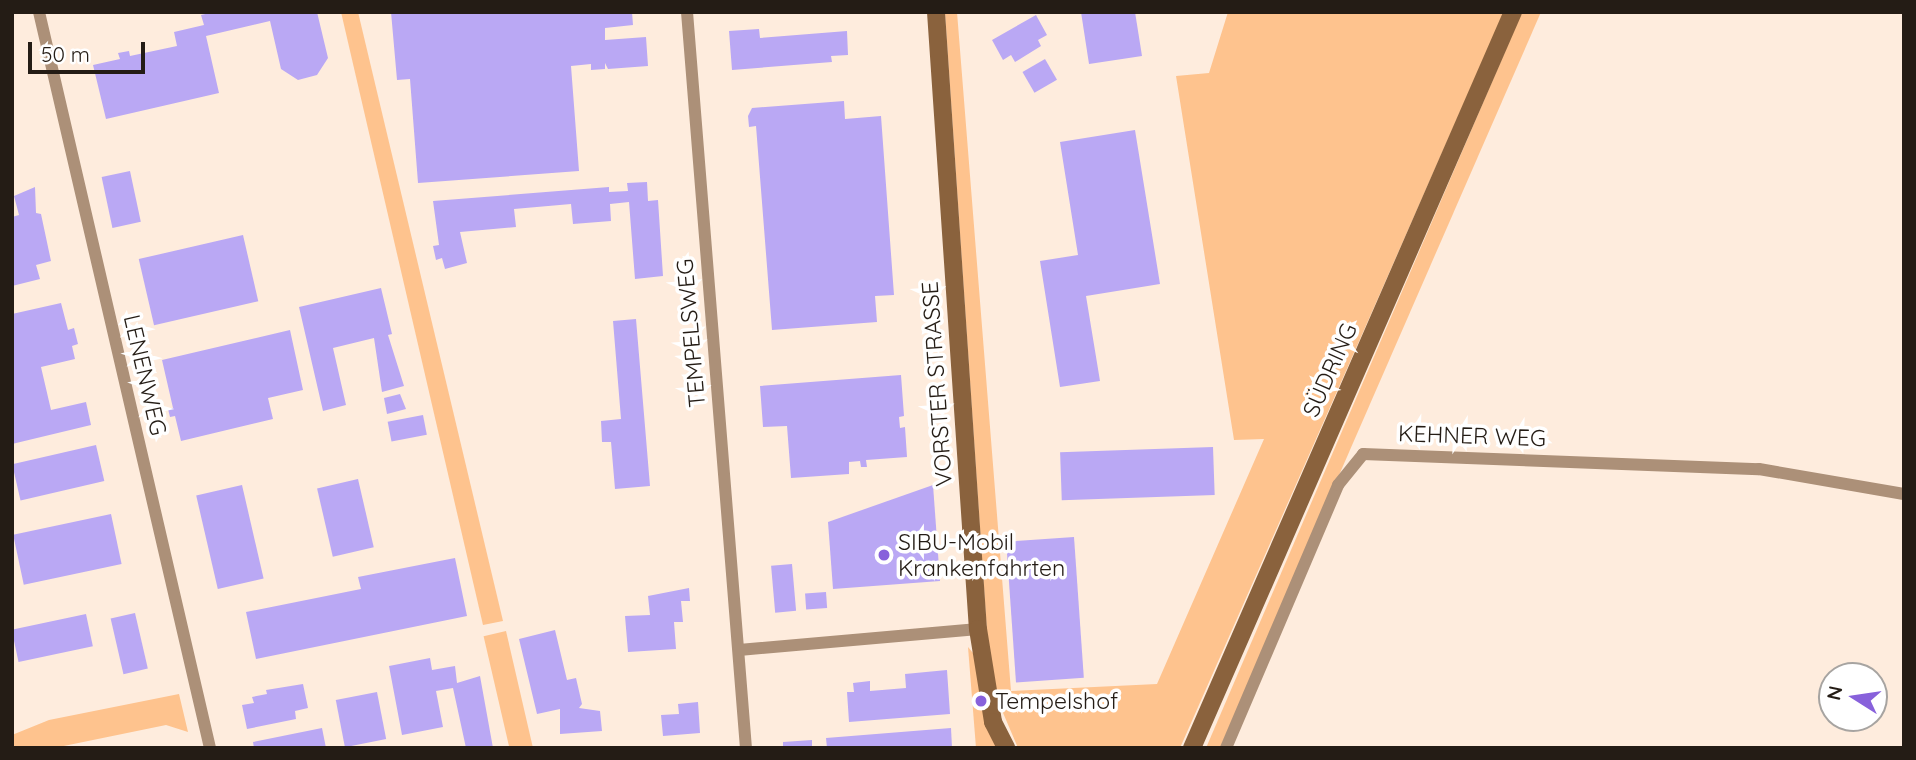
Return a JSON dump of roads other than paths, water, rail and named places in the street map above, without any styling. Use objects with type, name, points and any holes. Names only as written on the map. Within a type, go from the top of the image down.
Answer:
[{"type":"main road","name":"VORSTER STRASSE","points":[[936,12],[978,629],[993,722],[1006,748]]},
{"type":"main road","name":"SÜDRING","points":[[1192,748],[1513,12]]},
{"type":"street","name":"LENENWEG","points":[[39,12],[209,748]]},
{"type":"street","name":"TEMPELSWEG","points":[[687,12],[746,748]]},
{"type":"street","name":"KEHNER WEG","points":[[1226,748],[1338,485],[1363,454],[1759,469],[1904,494]]},
{"type":"street","points":[[739,650],[978,629]]},
{"type":"place","name":"SIBU-Mobil Krankenfahrten","points":[[884,555]]},
{"type":"place","name":"Tempelshof","points":[[981,701]]}]
